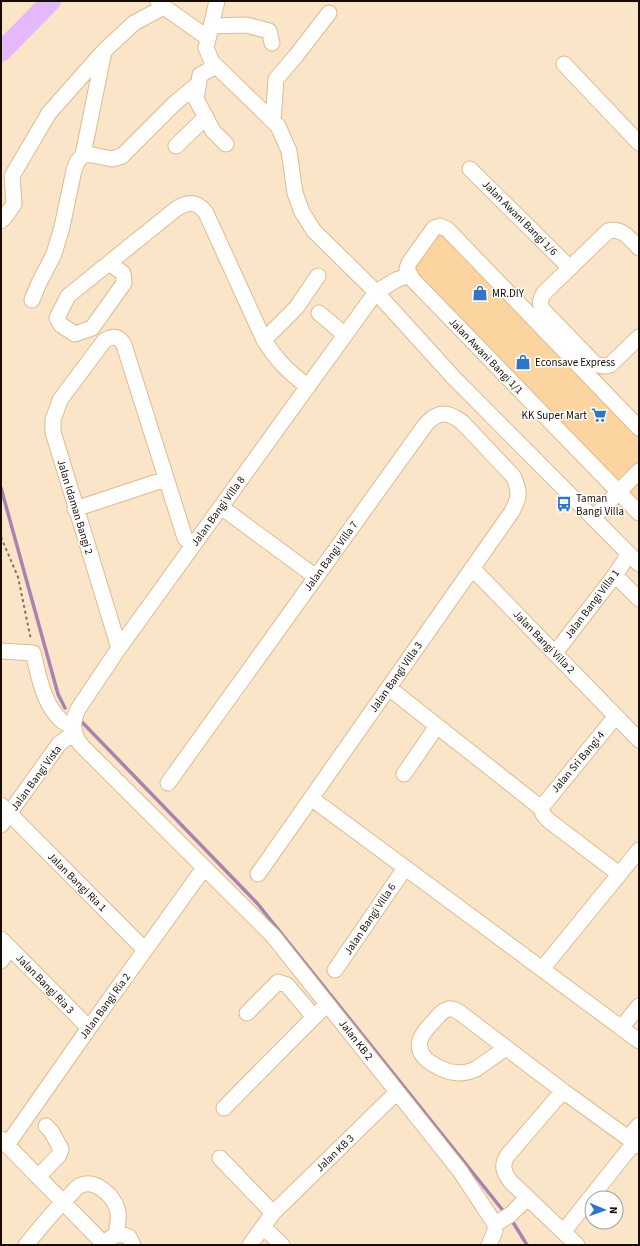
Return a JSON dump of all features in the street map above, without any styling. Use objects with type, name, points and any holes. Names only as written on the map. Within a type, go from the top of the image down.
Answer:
[{"type":"street","points":[[218,1],[206,48],[212,62],[205,74],[196,99],[213,131],[226,144]]},
{"type":"street","points":[[1,221],[14,204],[12,176],[49,113],[104,51],[134,23],[161,4],[210,32],[246,25],[269,31],[272,43]]},
{"type":"street","points":[[273,121],[276,80],[329,13]]},
{"type":"street","points":[[32,300],[54,254],[62,227],[74,170],[77,162],[83,155],[104,51]]},
{"type":"street","points":[[564,64],[639,143]]},
{"type":"street","points":[[205,74],[278,126],[290,151],[295,193],[302,212],[314,232],[376,292],[454,378],[594,517],[634,559]]},
{"type":"street","points":[[83,155],[93,155],[112,159],[122,156],[205,74]]},
{"type":"street","points":[[176,146],[206,117]]},
{"type":"street","name":"Jalan Awani Bangi 1/6","points":[[470,169],[570,268]]},
{"type":"street","points":[[109,263],[123,273],[124,283],[92,328],[75,334],[61,325],[57,318],[68,296],[176,209],[184,204],[201,206],[206,213],[264,340],[274,356],[287,370],[308,387]]},
{"type":"street","points":[[376,292],[396,280],[409,269],[434,228],[440,226],[446,229],[639,428]]},
{"type":"street","points":[[639,248],[623,232],[618,230],[608,231],[544,293],[540,300],[540,306],[543,310],[595,364],[600,366],[606,367],[610,365],[639,337]]},
{"type":"street","name":"Jalan Awani Bangi 1/1","points":[[409,269],[413,280],[639,513]]},
{"type":"street","points":[[264,340],[296,308],[318,276]]},
{"type":"street","name":"Jalan Bangi Villa 8","points":[[74,732],[74,718],[78,709],[119,648],[376,292]]},
{"type":"street","points":[[319,313],[345,335]]},
{"type":"street","name":"Jalan Idaman Bangi 2","points":[[119,648],[55,442],[52,420],[60,400],[104,341],[109,337],[117,337],[124,345],[166,479]]},
{"type":"street","name":"Jalan Bangi Villa 7","points":[[168,782],[426,424],[433,417],[441,414],[452,415],[462,422],[513,476]]},
{"type":"street","points":[[594,517],[639,471]]},
{"type":"street","name":"Jalan Bangi Villa 3","points":[[258,874],[511,513],[519,495],[518,485],[513,476]]},
{"type":"street","points":[[76,509],[166,479],[185,538],[193,545]]},
{"type":"street","points":[[221,507],[316,577]]},
{"type":"street","name":"Jalan Bangi Villa 1","points":[[555,653],[615,575],[634,559]]},
{"type":"street","name":"Jalan Bangi Villa 2","points":[[472,568],[639,740]]},
{"type":"street","points":[[615,575],[639,599]]},
{"type":"street","points":[[1,651],[34,653]]},
{"type":"street","name":"Jalan KB 2","points":[[34,653],[46,698],[53,711],[74,732],[80,744],[273,936],[460,1171],[503,1219]]},
{"type":"street","points":[[389,688],[541,808],[543,814],[548,820],[619,874]]},
{"type":"street","name":"Jalan Sri Bangi 4","points":[[541,808],[616,716]]},
{"type":"street","points":[[404,774],[437,726]]},
{"type":"street","name":"Jalan Bangi Vista","points":[[4,815],[60,744],[74,732]]},
{"type":"street","points":[[311,798],[639,1042]]},
{"type":"street","name":"Jalan Bangi Ria 1","points":[[4,815],[145,950]]},
{"type":"street","points":[[542,969],[639,850]]},
{"type":"street","name":"Jalan Bangi Ria 2","points":[[4,1142],[204,868]]},
{"type":"street","name":"Jalan Bangi Villa 6","points":[[335,970],[405,868]]},
{"type":"street","points":[[1,961],[6,944]]},
{"type":"street","name":"Jalan Bangi Ria 3","points":[[6,944],[88,1028]]},
{"type":"street","points":[[247,1013],[278,982],[287,985],[314,1017]]},
{"type":"street","points":[[224,1108],[327,1004]]},
{"type":"street","points":[[621,1028],[639,1006]]},
{"type":"street","points":[[506,1048],[476,1069],[470,1072],[457,1073],[446,1071],[425,1058],[419,1043],[422,1033],[442,1012],[447,1009],[453,1009],[459,1012],[506,1048],[563,1092],[634,1142]]},
{"type":"street","name":"Jalan KB 3","points":[[250,1245],[273,1213],[397,1092]]},
{"type":"street","points":[[563,1092],[507,1156],[504,1161],[503,1169],[506,1175],[527,1198],[564,1231],[577,1245]]},
{"type":"street","points":[[564,1231],[634,1142],[639,1125]]},
{"type":"street","points":[[38,1177],[60,1155],[61,1149],[51,1131],[46,1126]]},
{"type":"street","points":[[4,1142],[38,1177],[63,1202],[104,1244],[116,1234],[119,1211],[115,1202],[97,1185],[88,1184],[79,1186],[63,1202],[26,1245]]},
{"type":"street","points":[[220,1158],[273,1213]]},
{"type":"street","points":[[489,1245],[495,1231],[503,1219],[527,1198]]},
{"type":"street","points":[[263,1227],[282,1245]]},
{"type":"street","points":[[116,1234],[123,1234],[129,1237],[133,1245]]},
{"type":"path","points":[[1,537],[18,577],[34,653]]},
{"type":"shaded area","points":[[440,230],[639,433],[639,506],[416,277],[413,263]]},
{"type":"waterway","points":[[1,52],[51,1]]},
{"type":"waterway","points":[[1,488],[58,694],[65,708]]},
{"type":"waterway","points":[[80,720],[257,903],[505,1213]]},
{"type":"waterway","points":[[511,1219],[527,1245]]},
{"type":"place","name":"MR.DIY","points":[[480,293]]},
{"type":"place","name":"Econsave Express","points":[[523,362]]},
{"type":"place","name":"KK Super Mart","points":[[599,415]]},
{"type":"place","name":"Taman Bangi Villa","points":[[564,504]]}]
